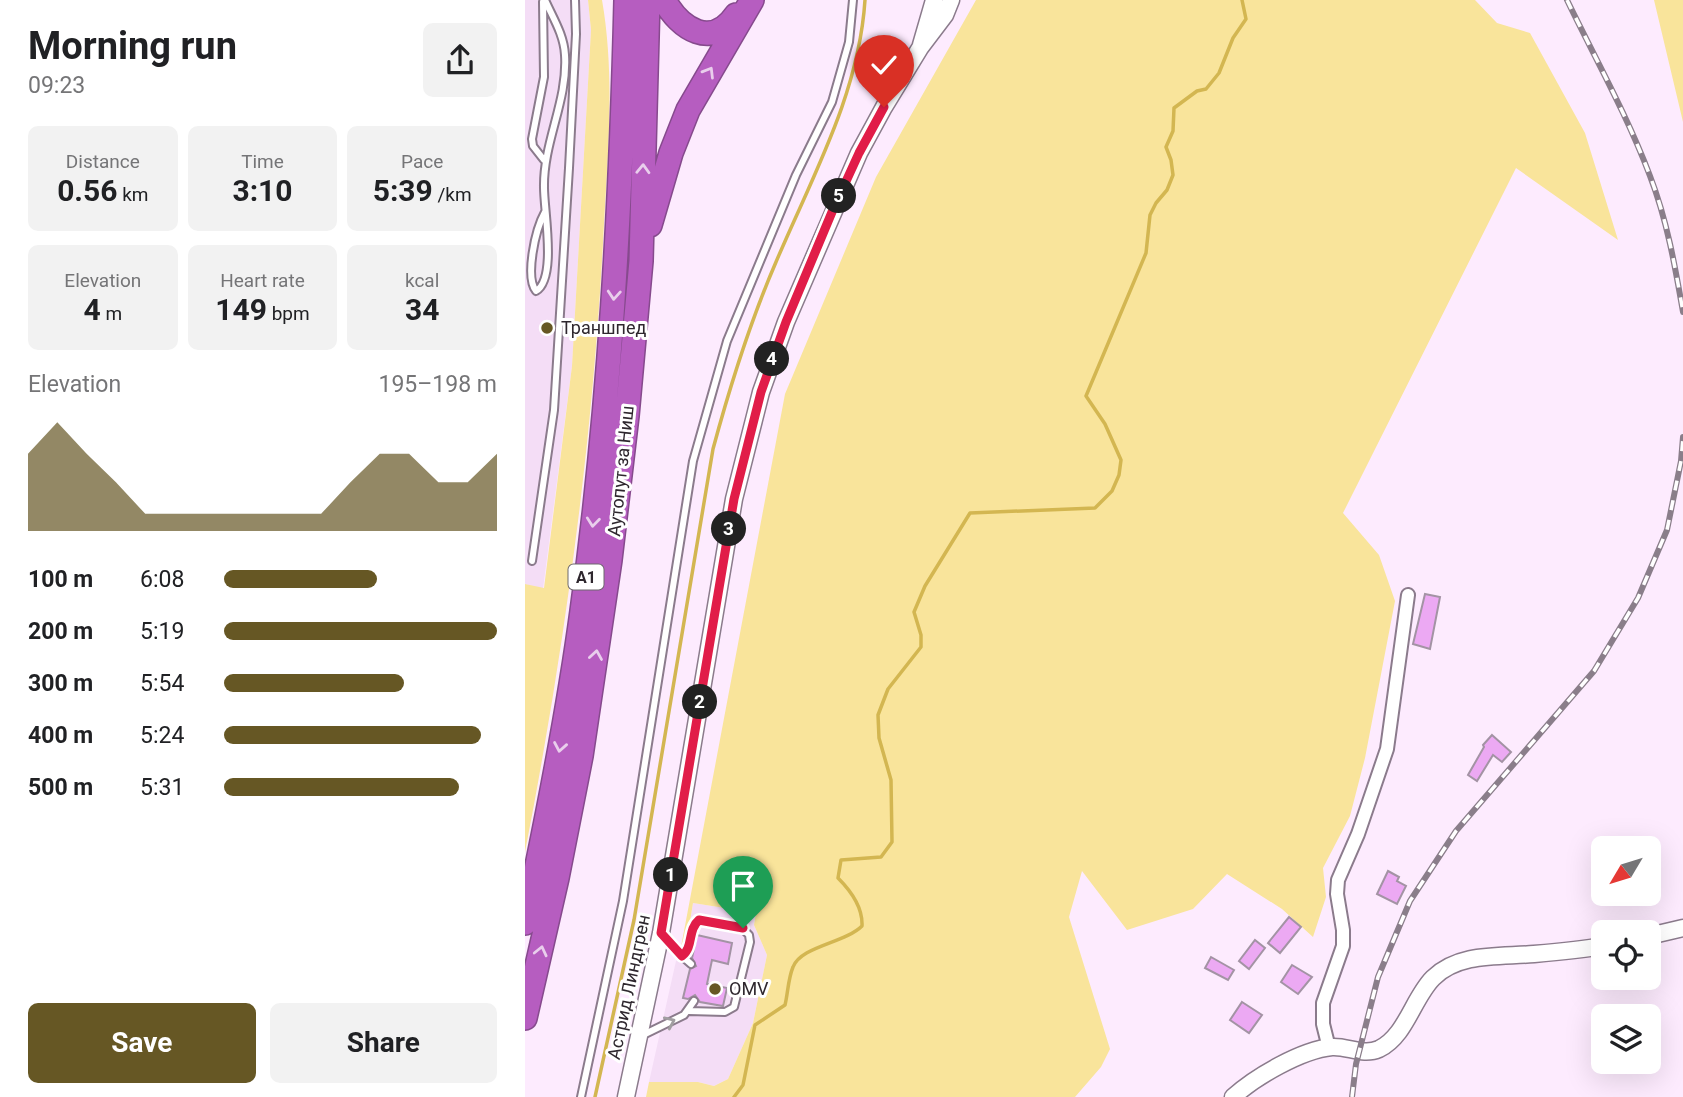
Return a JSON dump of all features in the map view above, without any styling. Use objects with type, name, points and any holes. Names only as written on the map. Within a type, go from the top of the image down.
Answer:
[{"type":"highway","points":[[611,0],[625,39]]},
{"type":"highway","name":"Аутопут за Ниш","points":[[525,923],[571,679],[593,525],[619,227],[626,0]]},
{"type":"highway","name":"Аутопут за Ниш","points":[[525,1018],[557,878],[585,730],[617,508],[641,261],[648,0]]},
{"type":"highway","points":[[664,0],[672,15],[683,25],[713,33],[726,27],[735,18],[744,0]]},
{"type":"highway","points":[[641,261],[671,153],[688,110],[752,0]]},
{"type":"street","name":"Астрид Линдгрен","points":[[920,48],[934,0]]},
{"type":"street","name":"Астрид Линдгрен","points":[[626,1097],[661,933],[734,499],[761,392],[786,322],[859,153],[920,48],[939,25],[951,0]]},
{"type":"street","points":[[1331,1047],[1322,1015],[1323,1003],[1343,946],[1338,880],[1358,834],[1387,749],[1408,595]]},
{"type":"street","points":[[1661,933],[1683,928]]},
{"type":"street","points":[[1233,1097],[1263,1074],[1313,1052],[1331,1047],[1370,1051],[1383,1046],[1399,1030],[1432,979],[1451,965],[1484,957],[1591,948]]},
{"type":"lane","points":[[544,0],[564,42],[565,77],[544,160],[548,262],[545,280],[536,292],[526,279],[527,255],[530,242],[545,212]]},
{"type":"lane","points":[[544,0],[544,77],[532,139],[533,146],[544,160]]},
{"type":"lane","points":[[532,561],[554,410],[571,141],[575,0]]},
{"type":"lane","points":[[581,1097],[623,901],[693,461],[727,341],[796,175],[832,102],[849,42],[853,0]]},
{"type":"lane","points":[[682,956],[688,951],[694,925],[699,920],[740,926],[750,935],[734,1007],[726,1012],[689,1011]]},
{"type":"lane","points":[[661,933],[691,964]]},
{"type":"lane","points":[[639,1036],[681,1017],[689,1011],[694,1001]]},
{"type":"shaded area","points":[[525,0],[588,0],[591,30],[572,366],[543,589],[525,584]]},
{"type":"shaded area","points":[[588,0],[602,0],[610,91],[598,320],[575,549],[525,852],[525,584],[544,588],[572,366],[591,30]]},
{"type":"shaded area","points":[[976,0],[1475,0],[1497,23],[1530,33],[1585,133],[1618,240],[1516,168],[1343,513],[1379,555],[1395,601],[1365,758],[1350,816],[1323,868],[1326,897],[1313,937],[1282,909],[1227,874],[1193,909],[1127,930],[1082,871],[1069,917],[1110,1049],[1101,1067],[1075,1097],[646,1097],[649,1082],[698,1082],[714,1086],[728,1079],[753,1023],[767,955],[754,925],[756,913],[693,903],[686,946],[681,947],[785,394],[876,177]]},
{"type":"shaded area","points":[[1654,0],[1683,0],[1683,122]]},
{"type":"shaded area","name":"OMV","points":[[693,903],[756,913],[754,925],[767,955],[753,1023],[728,1079],[714,1086],[698,1082],[649,1082],[678,952],[686,946]]},
{"type":"building","points":[[1425,594],[1440,597],[1430,649],[1413,644]]},
{"type":"building","points":[[1492,735],[1511,752],[1502,762],[1493,755],[1477,781],[1468,775],[1483,745]]},
{"type":"building","points":[[1388,871],[1399,877],[1397,881],[1406,886],[1397,904],[1377,894]]},
{"type":"building","points":[[1289,917],[1301,927],[1280,953],[1268,943]]},
{"type":"building","points":[[697,935],[732,943],[728,964],[712,960],[707,984],[727,988],[723,1006],[700,1002],[695,995],[688,999],[683,998],[690,969],[696,966],[692,958]]},
{"type":"building","points":[[1255,940],[1265,948],[1249,969],[1239,961]]},
{"type":"building","points":[[1211,957],[1234,970],[1228,980],[1205,968]]},
{"type":"building","points":[[1292,965],[1312,977],[1298,994],[1281,982]]},
{"type":"building","points":[[1242,1002],[1262,1015],[1249,1033],[1230,1020]]},
{"type":"waterway","points":[[595,1097],[634,920],[713,449],[758,308],[844,102],[854,69],[865,0]]},
{"type":"waterway","points":[[734,1097],[743,1085],[755,1025],[785,1005],[791,972],[798,960],[814,949],[845,937],[862,926],[855,900],[838,878],[841,860],[881,857],[892,842],[891,780],[879,738],[878,715],[888,689],[921,647],[921,635],[914,612],[925,586],[970,513],[1095,508],[1112,491],[1119,475],[1121,460],[1105,424],[1086,396],[1146,253],[1150,215],[1167,190],[1173,175],[1166,147],[1173,131],[1174,108],[1197,91],[1206,89],[1219,73],[1233,38],[1246,19],[1242,0]]},
{"type":"railway","points":[[1567,0],[1621,109],[1650,176],[1666,226],[1683,312]]},
{"type":"railway","points":[[1352,1097],[1356,1064],[1378,977],[1410,901],[1456,831],[1594,671],[1638,598],[1667,530],[1683,437]]},
{"type":"place","name":"Траншпед","points":[[547,328]]},
{"type":"place","name":"OMV","points":[[715,989]]},
{"type":"route","points":[[743,928],[699,920],[694,925],[688,951],[682,956],[661,933],[734,499],[761,392],[786,322],[832,212],[884,107]]}]
